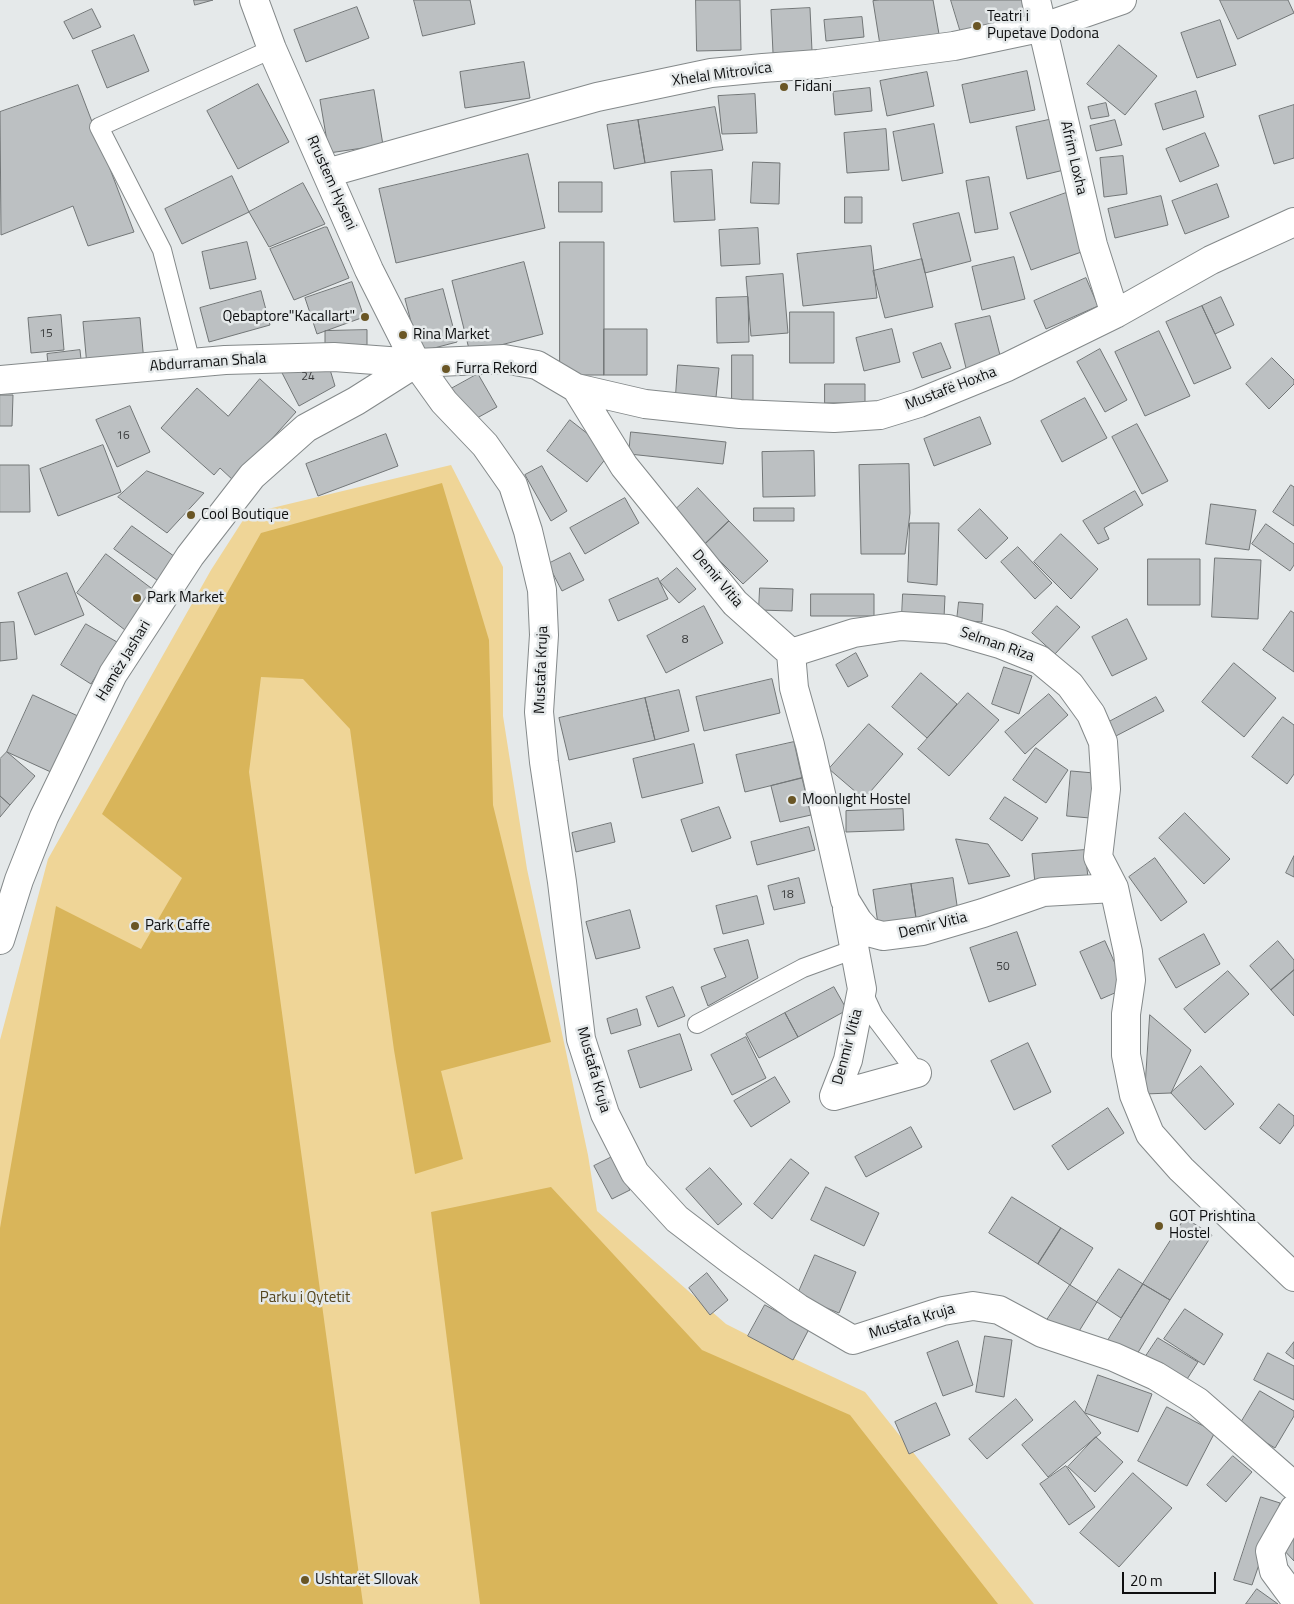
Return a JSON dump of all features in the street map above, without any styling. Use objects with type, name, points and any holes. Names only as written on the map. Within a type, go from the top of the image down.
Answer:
[{"type":"street","name":"Rrustem Hyseni","points":[[254,0],[272,49],[369,270],[416,363]]},
{"type":"street","name":"Afrim Loxha","points":[[1036,0],[1044,27],[1094,245],[1115,314]]},
{"type":"street","name":"Xhelal Mitrovica","points":[[326,173],[598,97],[702,75],[818,64],[945,48],[1044,27],[1122,0]]},
{"type":"street","name":"Mustafë Hoxha","points":[[576,388],[645,404],[740,414],[834,418],[880,415],[919,403],[1007,367],[1115,314],[1211,260],[1294,222]]},
{"type":"street","name":"Abdurraman Shala","points":[[0,380],[191,363],[334,357],[416,363]]},
{"type":"street","points":[[416,363],[504,359],[537,365],[576,388]]},
{"type":"street","name":"Hamëz Jashari","points":[[0,940],[19,880],[44,817],[113,674],[190,556],[252,476],[306,428],[356,401],[416,363]]},
{"type":"street","name":"Mustafa Kruja","points":[[416,363],[444,402],[485,445],[513,485],[528,531],[542,590],[544,635],[539,712],[544,762],[562,882],[581,1040],[605,1114],[635,1173],[677,1219],[798,1308],[853,1340],[943,1311],[973,1306],[999,1310],[1042,1333],[1114,1357],[1156,1376],[1198,1402],[1294,1486]]},
{"type":"street","name":"Demir Vitia","points":[[576,388],[624,466],[735,603],[791,653],[794,688],[810,745],[845,900],[858,921],[868,932],[884,936],[922,931],[984,913],[1042,892],[1114,888]]},
{"type":"street","name":"Selman Riza","points":[[791,653],[854,632],[901,626],[948,629],[1000,644],[1040,660],[1070,685],[1091,714],[1103,742],[1106,790],[1098,858],[1114,888]]},
{"type":"street","points":[[1114,888],[1128,952],[1131,980],[1126,1014],[1126,1055],[1134,1095],[1150,1134],[1181,1169],[1294,1276]]},
{"type":"street","name":"Denmir Vitia","points":[[845,900],[862,989],[848,1060],[834,1096],[918,1074]]},
{"type":"street","points":[[1294,1509],[1270,1552],[1274,1571],[1294,1598]]},
{"type":"lane","points":[[191,363],[162,250],[99,127],[272,49]]},
{"type":"lane","points":[[698,1024],[803,968],[854,949]]},
{"type":"lane","name":"Denmir Vitia","points":[[862,989],[874,1016],[918,1074]]},
{"type":"green space","name":"Parku i Qytetit","points":[[451,465],[503,567],[503,716],[527,869],[588,1155],[597,1211],[726,1324],[865,1392],[1034,1604],[0,1604],[0,1040],[48,859],[211,570],[247,514]]},
{"type":"green space","points":[[442,483],[489,640],[493,805],[551,1042],[441,1071],[463,1159],[415,1174],[394,1050],[350,729],[303,679],[261,677],[249,772],[363,1604],[0,1604],[0,1228],[56,906],[141,949],[182,878],[102,814],[261,533]]},
{"type":"green space","points":[[551,1187],[702,1350],[850,1415],[998,1604],[480,1604],[431,1212]]},
{"type":"building","points":[[194,0],[213,0],[195,5]]},
{"type":"building","points":[[414,0],[470,0],[475,24],[423,36]]},
{"type":"building","points":[[696,0],[740,0],[741,50],[697,51]]},
{"type":"building","points":[[933,0],[939,34],[880,45],[873,1]]},
{"type":"building","name":"Teatri i Pupetave Dodona","points":[[951,0],[1024,0],[1028,16],[962,36]]},
{"type":"building","points":[[1220,0],[1288,0],[1294,13],[1238,39]]},
{"type":"building","points":[[357,7],[369,38],[306,62],[294,30]]},
{"type":"building","points":[[810,8],[812,51],[773,53],[771,10]]},
{"type":"building","points":[[92,9],[101,27],[73,39],[64,22]]},
{"type":"building","points":[[862,17],[864,37],[826,41],[824,20]]},
{"type":"building","points":[[1220,20],[1236,65],[1197,78],[1181,33]]},
{"type":"building","points":[[134,35],[149,71],[107,88],[92,51]]},
{"type":"building","points":[[1119,45],[1157,76],[1125,115],[1087,84]]},
{"type":"building","points":[[524,62],[530,98],[465,108],[460,72]]},
{"type":"building","points":[[1027,71],[1035,110],[970,123],[962,85]]},
{"type":"building","points":[[927,72],[934,106],[887,116],[880,81]]},
{"type":"building","points":[[258,84],[289,142],[238,169],[207,111]]},
{"type":"building","points":[[78,85],[134,232],[88,246],[73,206],[1,235],[0,112]]},
{"type":"building","points":[[870,88],[872,111],[835,115],[833,92]]},
{"type":"building","points":[[374,90],[383,145],[329,153],[320,100]]},
{"type":"building","points":[[1196,91],[1204,117],[1163,130],[1155,104]]},
{"type":"building","points":[[755,94],[757,133],[722,134],[718,96]]},
{"type":"building","points":[[1106,103],[1109,116],[1091,119],[1088,107]]},
{"type":"building","points":[[1294,105],[1294,158],[1274,164],[1259,116]]},
{"type":"building","points":[[715,107],[723,150],[645,163],[638,120]]},
{"type":"building","points":[[1053,119],[1064,170],[1027,179],[1016,127]]},
{"type":"building","points":[[638,120],[645,163],[614,169],[607,125]]},
{"type":"building","points":[[1115,120],[1122,145],[1096,151],[1090,126]]},
{"type":"building","points":[[934,124],[943,173],[902,181],[893,132]]},
{"type":"building","points":[[886,129],[889,170],[847,173],[844,133]]},
{"type":"building","points":[[1205,133],[1219,166],[1180,182],[1166,149]]},
{"type":"building","points":[[528,154],[545,228],[396,263],[379,189]]},
{"type":"building","points":[[1123,156],[1127,194],[1104,197],[1100,158]]},
{"type":"building","points":[[753,162],[780,163],[779,204],[751,203]]},
{"type":"building","points":[[712,170],[715,220],[674,222],[671,172]]},
{"type":"building","points":[[232,176],[249,212],[182,244],[165,209]]},
{"type":"building","points":[[989,177],[998,229],[975,233],[966,181]]},
{"type":"building","points":[[559,182],[602,182],[602,212],[559,212]]},
{"type":"building","points":[[303,183],[325,224],[269,247],[249,212]]},
{"type":"building","points":[[1217,184],[1229,217],[1185,234],[1172,201]]},
{"type":"building","points":[[1066,193],[1087,250],[1031,270],[1010,213]]},
{"type":"building","points":[[1161,196],[1168,225],[1115,238],[1108,209]]},
{"type":"building","points":[[845,197],[862,197],[862,223],[845,223]]},
{"type":"building","points":[[959,213],[971,261],[925,273],[913,224]]},
{"type":"building","points":[[327,227],[349,278],[294,300],[270,249]]},
{"type":"building","points":[[758,228],[760,264],[721,266],[719,230]]},
{"type":"building","points":[[247,242],[256,279],[210,289],[202,252]]},
{"type":"building","points":[[560,242],[604,242],[604,375],[560,375]]},
{"type":"building","points":[[871,246],[877,298],[803,306],[797,254]]},
{"type":"building","points":[[1014,257],[1025,299],[982,310],[972,267]]},
{"type":"building","points":[[922,259],[933,307],[885,318],[873,271]]},
{"type":"building","points":[[524,262],[543,334],[470,353],[452,281]]},
{"type":"building","points":[[783,274],[788,333],[751,336],[746,277]]},
{"type":"building","points":[[1086,278],[1098,306],[1046,329],[1034,301]]},
{"type":"building","points":[[352,282],[364,317],[317,334],[305,298]]},
{"type":"building","points":[[443,289],[457,342],[419,352],[405,299]]},
{"type":"building","points":[[261,291],[270,325],[209,342],[200,308]]},
{"type":"building","points":[[748,297],[749,342],[717,343],[716,298]]},
{"type":"building","points":[[1221,297],[1234,325],[1215,334],[1202,306]]},
{"type":"building","points":[[1202,306],[1231,368],[1194,384],[1166,322]]},
{"type":"building","points":[[790,312],[834,312],[834,363],[790,363]]},
{"type":"building","points":[[61,315],[64,350],[31,353],[28,318]]},
{"type":"building","points":[[990,316],[1002,363],[967,372],[955,324]]},
{"type":"building","points":[[140,318],[144,362],[87,366],[83,322]]},
{"type":"building","points":[[604,329],[647,329],[647,375],[604,375]]},
{"type":"building","points":[[892,329],[900,362],[864,371],[856,338]]},
{"type":"building","points":[[367,330],[367,345],[325,345],[325,331]]},
{"type":"building","points":[[1159,331],[1190,396],[1145,416],[1115,352]]},
{"type":"building","points":[[941,343],[951,368],[922,378],[913,353]]},
{"type":"building","points":[[1100,349],[1127,400],[1105,412],[1077,362]]},
{"type":"building","points":[[80,350],[82,369],[49,373],[47,354]]},
{"type":"building","points":[[732,355],[753,355],[753,403],[732,403]]},
{"type":"building","points":[[1272,358],[1294,380],[1294,384],[1269,409],[1246,384]]},
{"type":"building","points":[[328,363],[335,386],[299,406],[279,367]]},
{"type":"building","points":[[678,365],[719,368],[716,397],[676,395]]},
{"type":"building","points":[[478,374],[497,407],[468,423],[449,390]]},
{"type":"building","points":[[260,379],[296,412],[234,481],[220,468],[214,475],[161,428],[197,388],[228,416]]},
{"type":"building","points":[[825,384],[865,384],[865,403],[825,403]]},
{"type":"building","points":[[0,395],[13,395],[12,426],[0,426]]},
{"type":"building","points":[[1085,398],[1107,438],[1062,462],[1041,421]]},
{"type":"building","points":[[130,406],[150,452],[117,467],[96,420]]},
{"type":"building","points":[[980,417],[991,444],[934,466],[924,439]]},
{"type":"building","points":[[570,420],[611,452],[587,482],[547,451]]},
{"type":"building","points":[[1137,424],[1168,481],[1142,494],[1112,437]]},
{"type":"building","points":[[631,432],[726,442],[723,464],[629,454]]},
{"type":"building","points":[[386,434],[398,466],[318,496],[306,464]]},
{"type":"building","points":[[103,445],[121,492],[58,516],[40,469]]},
{"type":"building","points":[[814,451],[815,496],[763,497],[762,452]]},
{"type":"building","points":[[909,464],[910,513],[905,554],[861,554],[859,465]]},
{"type":"building","points":[[0,465],[29,465],[30,512],[0,512]]},
{"type":"building","points":[[542,466],[567,511],[551,521],[525,475]]},
{"type":"building","points":[[147,471],[204,493],[167,533],[118,497]]},
{"type":"building","points":[[1291,485],[1294,487],[1294,526],[1273,512]]},
{"type":"building","points":[[698,488],[729,521],[704,545],[673,512]]},
{"type":"building","points":[[1135,491],[1143,505],[1104,528],[1109,539],[1098,544],[1083,521]]},
{"type":"building","points":[[625,498],[639,523],[585,554],[570,528]]},
{"type":"building","points":[[1211,504],[1256,510],[1249,550],[1206,544]]},
{"type":"building","points":[[754,508],[794,508],[794,521],[754,521]]},
{"type":"building","points":[[980,509],[1008,538],[986,559],[958,530]]},
{"type":"building","points":[[729,521],[768,561],[743,584],[704,545]]},
{"type":"building","points":[[910,523],[939,523],[937,585],[908,582]]},
{"type":"building","points":[[1266,524],[1294,544],[1294,565],[1290,571],[1252,544]]},
{"type":"building","points":[[132,526],[178,559],[161,583],[114,549]]},
{"type":"building","points":[[1061,534],[1098,569],[1071,599],[1034,562]]},
{"type":"building","points":[[1018,547],[1052,583],[1035,599],[1001,562]]},
{"type":"building","points":[[570,553],[584,580],[562,591],[548,564]]},
{"type":"building","points":[[106,554],[155,591],[125,630],[77,593]]},
{"type":"building","points":[[1215,558],[1261,560],[1258,619],[1212,617]]},
{"type":"building","points":[[1148,559],[1200,559],[1200,605],[1148,605]]},
{"type":"building","points":[[677,568],[696,589],[679,603],[660,582]]},
{"type":"building","points":[[67,573],[84,615],[35,635],[18,593]]},
{"type":"building","points":[[658,578],[668,599],[618,621],[609,600]]},
{"type":"building","points":[[760,588],[793,589],[792,611],[759,610]]},
{"type":"building","points":[[811,594],[874,594],[874,616],[811,616]]},
{"type":"building","points":[[903,594],[945,596],[944,618],[902,616]]},
{"type":"building","points":[[959,602],[983,604],[982,622],[957,620]]},
{"type":"building","points":[[704,606],[723,643],[666,673],[647,636]]},
{"type":"building","points":[[1057,606],[1080,627],[1055,654],[1032,633]]},
{"type":"building","points":[[1291,611],[1294,613],[1294,672],[1263,650]]},
{"type":"building","points":[[1127,619],[1147,659],[1112,676],[1092,637]]},
{"type":"building","points":[[14,622],[17,659],[0,661],[0,623]]},
{"type":"building","points":[[86,624],[117,642],[91,684],[61,665]]},
{"type":"building","points":[[856,653],[868,676],[848,687],[836,665]]},
{"type":"building","points":[[1234,663],[1276,698],[1244,737],[1202,702]]},
{"type":"building","points":[[1004,667],[1032,676],[1019,714],[992,704]]},
{"type":"building","points":[[921,673],[957,704],[927,738],[892,707]]},
{"type":"building","points":[[772,679],[780,713],[704,731],[696,697]]},
{"type":"building","points":[[679,690],[689,731],[655,740],[645,698]]},
{"type":"building","points":[[968,693],[999,720],[949,776],[918,749]]},
{"type":"building","points":[[1049,694],[1068,715],[1025,754],[1005,732]]},
{"type":"building","points":[[33,695],[80,717],[53,773],[7,752]]},
{"type":"building","points":[[1156,697],[1164,711],[1114,737],[1107,723]]},
{"type":"building","points":[[645,698],[655,740],[569,760],[559,718]]},
{"type":"building","points":[[1283,717],[1294,725],[1294,774],[1287,784],[1252,757]]},
{"type":"building","points":[[869,724],[903,754],[864,799],[829,769]]},
{"type":"building","points":[[794,742],[802,778],[745,792],[736,755]]},
{"type":"building","points":[[694,744],[703,783],[642,798],[633,759]]},
{"type":"building","points":[[1036,748],[1068,770],[1046,803],[1013,780]]},
{"type":"building","points":[[7,752],[35,776],[10,805],[0,796],[0,759]]},
{"type":"building","points":[[1071,771],[1094,773],[1090,818],[1067,816]]},
{"type":"building","points":[[802,778],[811,815],[780,822],[771,786]]},
{"type":"building","points":[[0,796],[10,805],[0,817]]},
{"type":"building","points":[[1005,797],[1038,818],[1022,841],[990,819]]},
{"type":"building","points":[[719,807],[731,838],[692,852],[681,820]]},
{"type":"building","points":[[903,809],[904,830],[846,832],[846,811]]},
{"type":"building","points":[[1185,813],[1230,859],[1204,884],[1159,838]]},
{"type":"building","points":[[611,823],[615,842],[576,852],[572,833]]},
{"type":"building","points":[[809,827],[815,850],[757,865],[751,842]]},
{"type":"building","points":[[956,839],[988,844],[1010,876],[969,884]]},
{"type":"building","points":[[1085,850],[1088,878],[1035,883],[1032,854]]},
{"type":"building","points":[[1294,856],[1294,877],[1286,873]]},
{"type":"building","points":[[1155,858],[1187,902],[1161,921],[1129,877]]},
{"type":"building","points":[[799,878],[805,903],[774,910],[768,886]]},
{"type":"building","points":[[953,878],[958,912],[916,918],[911,884]]},
{"type":"building","points":[[911,884],[916,918],[878,924],[873,890]]},
{"type":"building","points":[[757,896],[764,924],[723,934],[716,906]]},
{"type":"building","points":[[630,910],[640,948],[596,959],[586,922]]},
{"type":"building","points":[[1017,932],[1036,985],[989,1002],[970,948]]},
{"type":"building","points":[[1204,934],[1220,964],[1176,988],[1159,959]]},
{"type":"building","points":[[748,940],[758,978],[708,1006],[701,987],[726,977],[714,949]]},
{"type":"building","points":[[1105,941],[1126,988],[1101,999],[1080,952]]},
{"type":"building","points":[[1278,941],[1294,960],[1294,970],[1271,990],[1250,966]]},
{"type":"building","points":[[1294,970],[1294,1016],[1271,990]]},
{"type":"building","points":[[1228,971],[1249,994],[1205,1033],[1184,1009]]},
{"type":"building","points":[[673,987],[685,1016],[658,1027],[646,997]]},
{"type":"building","points":[[834,987],[847,1010],[798,1037],[785,1013]]},
{"type":"building","points":[[637,1009],[641,1025],[611,1034],[607,1019]]},
{"type":"building","points":[[785,1013],[798,1037],[759,1058],[746,1034]]},
{"type":"building","points":[[1150,1015],[1191,1050],[1171,1093],[1145,1094]]},
{"type":"building","points":[[680,1034],[692,1070],[640,1088],[628,1051]]},
{"type":"building","points":[[746,1037],[766,1078],[732,1095],[711,1055]]},
{"type":"building","points":[[1028,1043],[1051,1092],[1014,1110],[991,1061]]},
{"type":"building","points":[[1201,1066],[1234,1104],[1205,1130],[1171,1093]]},
{"type":"building","points":[[775,1077],[790,1102],[751,1127],[734,1101]]},
{"type":"building","points":[[1279,1104],[1294,1116],[1294,1125],[1280,1144],[1260,1128]]},
{"type":"building","points":[[1108,1108],[1124,1133],[1068,1170],[1052,1146]]},
{"type":"building","points":[[911,1127],[922,1147],[866,1177],[855,1157]]},
{"type":"building","points":[[612,1157],[630,1190],[612,1199],[594,1166]]},
{"type":"building","points":[[791,1159],[809,1173],[772,1219],[754,1204]]},
{"type":"building","points":[[710,1168],[742,1204],[718,1225],[686,1189]]},
{"type":"building","points":[[826,1187],[879,1213],[864,1246],[811,1220]]},
{"type":"building","points":[[1012,1197],[1061,1228],[1038,1264],[989,1233]]},
{"type":"building","points":[[1185,1218],[1212,1235],[1170,1300],[1143,1284]]},
{"type":"building","points":[[1061,1228],[1093,1248],[1070,1285],[1038,1264]]},
{"type":"building","points":[[815,1255],[856,1272],[839,1313],[797,1296]]},
{"type":"building","points":[[1119,1269],[1143,1284],[1121,1318],[1097,1302]]},
{"type":"building","points":[[707,1273],[728,1300],[710,1315],[689,1288]]},
{"type":"building","points":[[1143,1284],[1170,1300],[1134,1359],[1107,1342]]},
{"type":"building","points":[[1070,1285],[1097,1302],[1073,1341],[1045,1323]]},
{"type":"building","points":[[765,1305],[809,1329],[793,1360],[748,1336]]},
{"type":"building","points":[[1185,1309],[1223,1334],[1204,1365],[1164,1339]]},
{"type":"building","points":[[985,1336],[1012,1340],[1004,1397],[976,1392]]},
{"type":"building","points":[[1158,1338],[1198,1362],[1182,1387],[1140,1365]]},
{"type":"building","points":[[958,1341],[973,1385],[943,1396],[927,1353]]},
{"type":"building","points":[[1294,1342],[1294,1359],[1286,1353]]},
{"type":"building","points":[[1268,1353],[1294,1366],[1294,1400],[1254,1380]]},
{"type":"building","points":[[1098,1375],[1152,1394],[1138,1432],[1085,1413]]},
{"type":"building","points":[[1260,1391],[1294,1411],[1294,1416],[1275,1448],[1239,1426]]},
{"type":"building","points":[[1016,1399],[1033,1420],[987,1459],[969,1439]]},
{"type":"building","points":[[1075,1401],[1101,1433],[1048,1477],[1022,1445]]},
{"type":"building","points":[[936,1403],[950,1435],[909,1454],[895,1422]]},
{"type":"building","points":[[1167,1407],[1215,1432],[1187,1486],[1138,1461]]},
{"type":"building","points":[[1096,1437],[1123,1462],[1095,1492],[1068,1467]]},
{"type":"building","points":[[1233,1456],[1252,1472],[1226,1502],[1207,1485]]},
{"type":"building","points":[[1066,1466],[1095,1507],[1069,1525],[1040,1484]]},
{"type":"building","points":[[1133,1473],[1172,1508],[1119,1567],[1080,1533]]},
{"type":"building","points":[[1261,1497],[1280,1503],[1252,1585],[1234,1580]]},
{"type":"building","points":[[1294,1534],[1294,1561],[1281,1547]]},
{"type":"building","points":[[1257,1589],[1278,1604],[1246,1604]]},
{"type":"place","name":"Teatri i Pupetave Dodona","points":[[977,26]]},
{"type":"place","name":"Fidani","points":[[784,87]]},
{"type":"place","name":"Qebaptore\"Kacallart\"","points":[[365,317]]},
{"type":"place","name":"Rina Market","points":[[403,335]]},
{"type":"place","name":"Furra Rekord","points":[[446,369]]},
{"type":"place","name":"Cool Boutique","points":[[191,515]]},
{"type":"place","name":"Park Market","points":[[137,598]]},
{"type":"place","name":"Moonlıght Hostel","points":[[792,800]]},
{"type":"place","name":"Park Caffe","points":[[135,926]]},
{"type":"place","name":"GOT Prishtina Hostel","points":[[1159,1226]]},
{"type":"place","name":"Ushtarët Sllovak","points":[[305,1580]]}]
